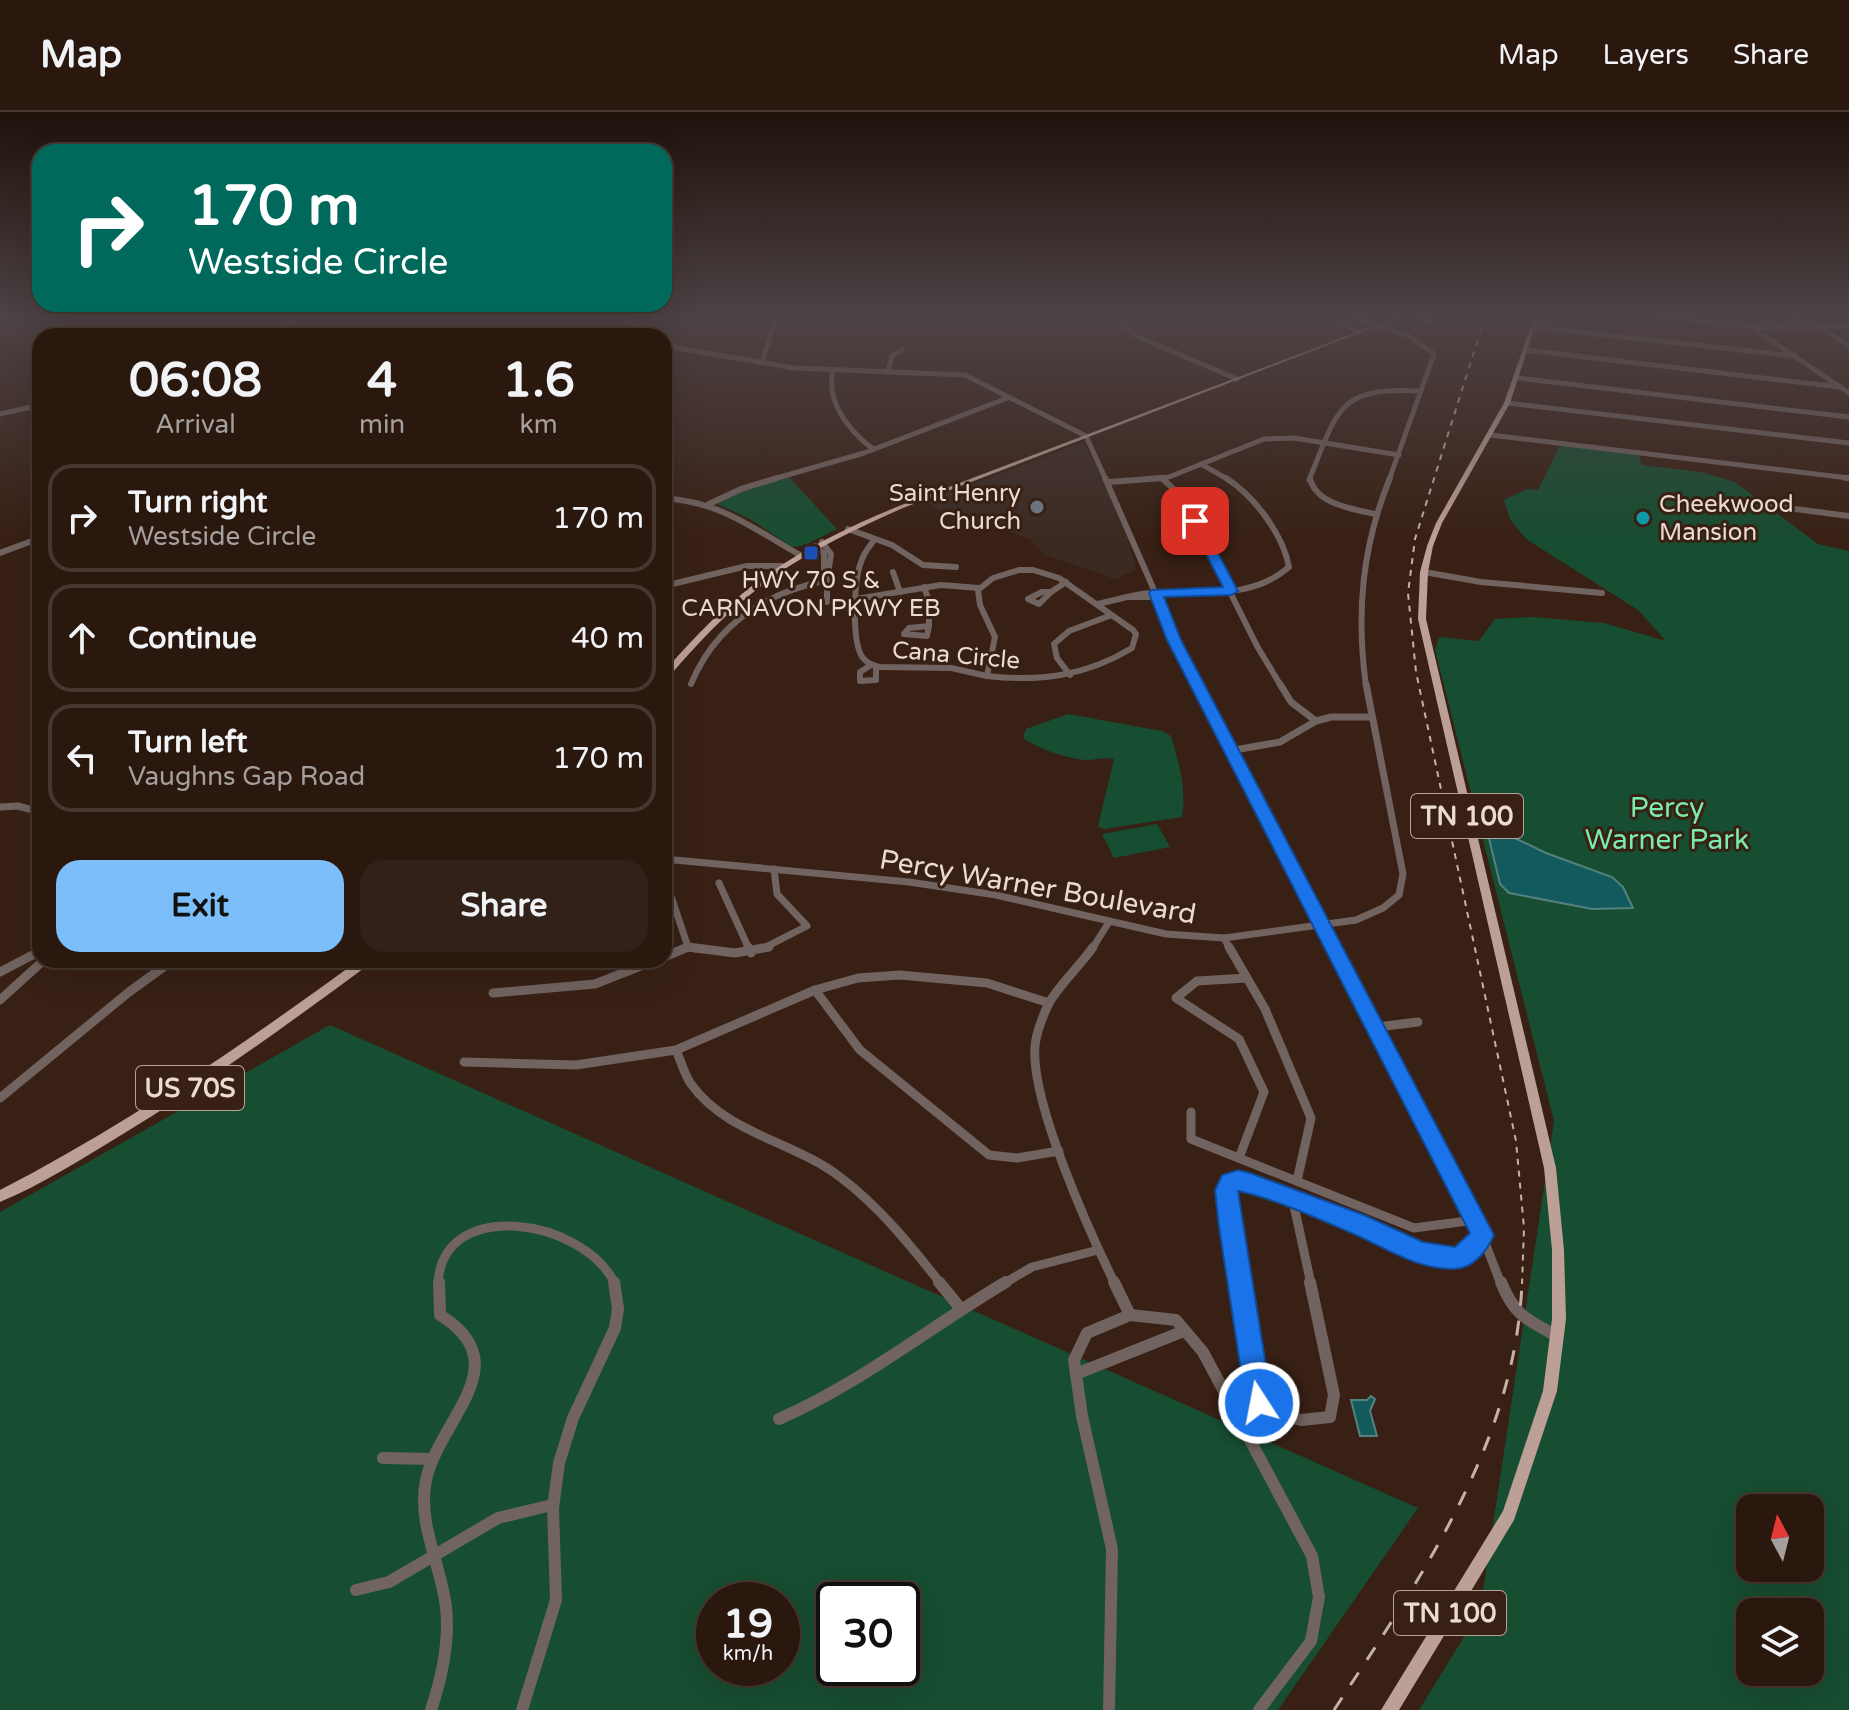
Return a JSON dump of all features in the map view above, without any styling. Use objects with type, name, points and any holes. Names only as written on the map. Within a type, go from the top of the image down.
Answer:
[{"type":"main road","points":[[672,668],[725,610],[782,566],[818,544],[848,529],[1204,392]]},
{"type":"main road","name":"TN 100","points":[[1389,1710],[1509,1515],[1550,1391],[1557,1337],[1558,1250],[1550,1168],[1424,632],[1424,572],[1439,523],[1512,392]]},
{"type":"main road","name":"US 70S","points":[[0,1196],[107,1140],[177,1096],[356,968]]},
{"type":"street","points":[[830,392],[854,434],[873,449]]},
{"type":"street","points":[[999,392],[1086,436],[1109,482],[1183,662],[1377,1027],[1475,1220],[1508,1301],[1522,1318],[1557,1337]]},
{"type":"street","points":[[1365,392],[1335,412],[1309,480],[1320,495],[1339,505],[1375,514]]},
{"type":"street","name":"Percy Warner Boulevard","points":[[672,860],[909,882],[996,895],[1166,934],[1224,938],[1356,920],[1383,908],[1399,895],[1403,874],[1371,717],[1363,655],[1361,603],[1365,556],[1375,514],[1421,392]]},
{"type":"street","points":[[1633,392],[1849,417]]},
{"type":"street","points":[[709,504],[740,488],[832,464],[1010,397]]},
{"type":"street","points":[[1507,403],[1849,443]]},
{"type":"street","points":[[0,414],[32,407]]},
{"type":"street","points":[[1490,435],[1849,478]]},
{"type":"street","points":[[1109,482],[1162,478],[1264,439],[1294,438],[1399,455]]},
{"type":"street","points":[[1098,604],[1127,597],[1265,586],[1280,578],[1289,567],[1287,556],[1246,490],[1231,478],[1201,464]]},
{"type":"street","points":[[1162,478],[1183,498],[1257,646],[1291,702],[1316,721]]},
{"type":"street","points":[[672,499],[719,507],[796,557]]},
{"type":"street","points":[[1772,506],[1849,516]]},
{"type":"street","points":[[848,529],[897,548],[920,564],[956,567]]},
{"type":"street","points":[[856,599],[857,570],[874,540]]},
{"type":"street","points":[[0,553],[32,541]]},
{"type":"street","points":[[818,544],[831,554],[827,602]]},
{"type":"street","points":[[672,584],[747,566],[782,566]]},
{"type":"street","points":[[987,676],[995,639],[992,627],[981,610],[979,588],[996,576],[1026,569],[1045,572],[1066,582],[1098,604],[1109,616],[1075,628],[1055,642],[1056,656],[1070,675]]},
{"type":"street","points":[[893,572],[900,592]]},
{"type":"street","points":[[1424,572],[1481,582],[1602,593]]},
{"type":"street","points":[[691,684],[705,654],[728,627],[752,607],[785,590],[827,580]]},
{"type":"street","points":[[1051,592],[1066,582]]},
{"type":"street","name":"Cana Circle","points":[[979,588],[959,585],[924,587],[856,599],[857,645],[862,657],[873,666],[950,668],[987,676],[1038,679],[1070,675],[1106,664],[1135,643],[1136,634],[1131,628],[1109,616]]},
{"type":"street","points":[[924,587],[929,601],[929,626]]},
{"type":"street","points":[[1229,751],[1280,742],[1316,721],[1350,715],[1371,717]]},
{"type":"street","points":[[0,807],[18,806],[32,810]]},
{"type":"street","points":[[672,954],[688,947],[716,954],[751,953],[778,946],[807,926],[776,896],[771,881],[774,869]]},
{"type":"street","points":[[719,883],[751,953]]},
{"type":"street","points":[[672,899],[688,947]]},
{"type":"street","points":[[1109,922],[1079,969],[1049,1003],[1035,1046],[1040,1088],[1059,1151],[1098,1250],[1130,1315]]},
{"type":"street","points":[[1224,938],[1265,1009],[1311,1118],[1297,1181]]},
{"type":"street","points":[[0,972],[32,955]]},
{"type":"street","points":[[0,1000],[36,968]]},
{"type":"street","points":[[0,1098],[162,968]]},
{"type":"street","points":[[493,993],[595,984],[636,968]]},
{"type":"street","points":[[464,1062],[576,1065],[676,1050],[815,990],[858,978],[900,975],[987,983],[1049,1003]]},
{"type":"street","points":[[1239,1158],[1264,1092],[1239,1039],[1176,998],[1197,981],[1247,978]]},
{"type":"street","points":[[815,990],[860,1050],[989,1155],[1017,1158],[1059,1151]]},
{"type":"street","points":[[1377,1027],[1418,1022]]},
{"type":"street","points":[[676,1050],[689,1082],[706,1104],[727,1120],[787,1144],[839,1176],[919,1255],[961,1309]]},
{"type":"street","points":[[1191,1112],[1191,1139],[1414,1228],[1475,1220]]},
{"type":"street","points":[[1293,1201],[1334,1395],[1330,1417],[1301,1420],[1264,1412],[1259,1403],[1227,1190],[1230,1183],[1238,1181],[1356,1223],[1421,1253],[1457,1258],[1471,1251],[1482,1235]]},
{"type":"street","points":[[431,1710],[446,1651],[446,1609],[425,1507],[425,1481],[475,1370],[474,1347],[461,1328],[440,1315],[441,1267],[452,1246],[479,1228],[505,1225],[532,1228],[574,1242],[612,1271],[618,1306],[614,1333],[565,1439],[552,1505],[557,1598],[522,1710]]},
{"type":"street","points":[[779,1419],[820,1401],[875,1369],[961,1309],[1032,1267],[1098,1250]]},
{"type":"street","points":[[1109,1710],[1112,1549],[1082,1416],[1074,1360],[1087,1333],[1130,1315],[1176,1320],[1203,1352],[1312,1556],[1319,1597],[1311,1641],[1259,1710]]},
{"type":"street","points":[[1076,1374],[1184,1331]]},
{"type":"street","points":[[383,1458],[433,1459]]},
{"type":"street","points":[[356,1590],[368,1591],[396,1580],[435,1553],[499,1518],[552,1505]]},
{"type":"shaded area","points":[[1082,443],[1098,466],[1126,530],[1136,570],[1115,579],[1044,555],[1031,540],[1010,532],[948,517],[927,501]]},
{"type":"green space","name":"Percy Warner Park","points":[[1560,445],[1638,454],[1642,465],[1701,472],[1735,482],[1818,544],[1849,551],[1849,1710],[1419,1710],[1480,1611],[1554,1121],[1435,650],[1439,637],[1479,641],[1495,619],[1533,617],[1604,623],[1666,641],[1638,610],[1526,539],[1510,519],[1504,500],[1527,489],[1538,490]]},
{"type":"green space","points":[[789,477],[837,529],[803,546],[792,547],[750,519],[717,504],[743,488]]},
{"type":"green space","points":[[1068,714],[1162,731],[1171,736],[1183,787],[1182,817],[1104,829],[1098,826],[1114,759],[1071,758],[1045,750],[1023,738],[1026,729]]},
{"type":"green space","points":[[1157,824],[1170,847],[1114,858],[1102,834]]},
{"type":"green space","points":[[330,1025],[1418,1508],[1278,1710],[0,1710],[0,1212]]},
{"type":"water","points":[[1487,830],[1500,831],[1546,853],[1612,877],[1623,887],[1633,908],[1592,909],[1509,893],[1500,884]]},
{"type":"water","points":[[1371,1396],[1375,1399],[1370,1411],[1377,1436],[1360,1436],[1351,1400],[1367,1400]]},
{"type":"railway","points":[[1461,392],[1415,539],[1408,593],[1416,672],[1516,1141],[1524,1228],[1522,1284]]},
{"type":"railway","points":[[1334,1710],[1429,1560],[1458,1508],[1482,1454],[1502,1399],[1516,1341],[1522,1282]]},
{"type":"place","name":"Saint Henry Church","points":[[1037,507]]},
{"type":"place","name":"Cheekwood Mansion","points":[[1643,518]]},
{"type":"place","name":"HWY 70 S & CARNAVON PKWY EB","points":[[811,553]]},
{"type":"route","points":[[1195,521],[1231,591],[1156,593],[1174,640],[1194,684],[1377,1027],[1482,1235],[1471,1251],[1457,1258],[1421,1253],[1356,1223],[1250,1183],[1230,1183],[1227,1190],[1231,1227],[1259,1403]]}]
